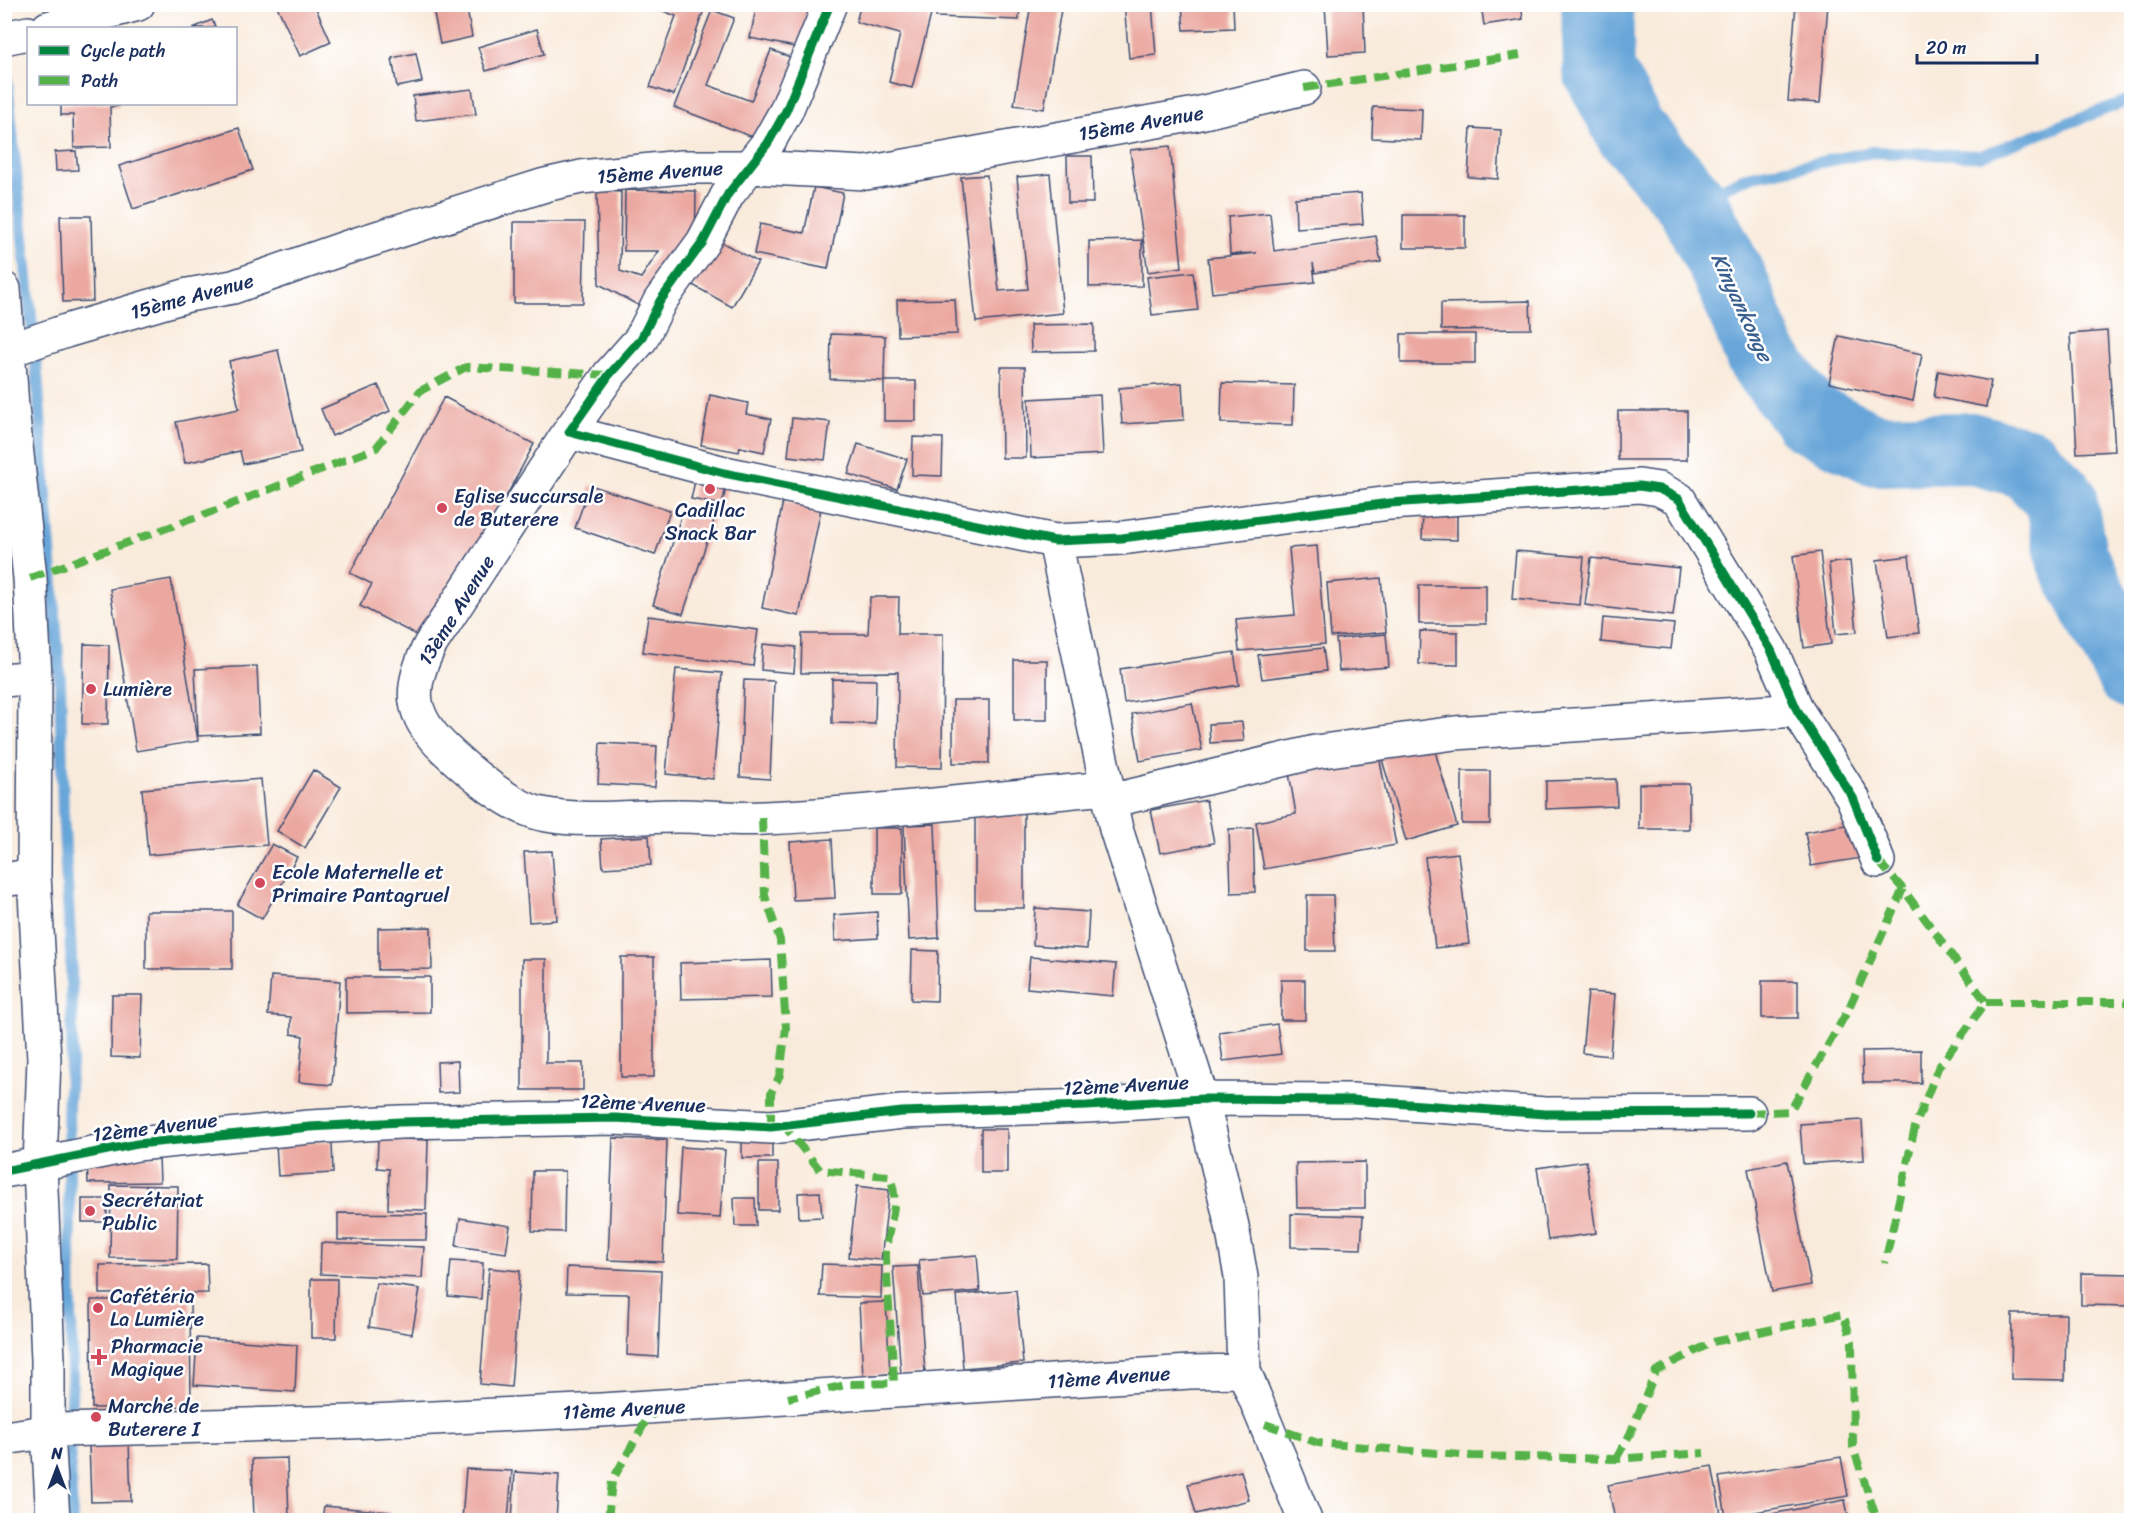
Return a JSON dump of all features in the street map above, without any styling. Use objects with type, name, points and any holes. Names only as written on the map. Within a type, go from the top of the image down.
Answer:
[{"type":"street","points":[[52,27],[138,4]]},
{"type":"street","name":"13ème Avenue","points":[[830,4],[786,111],[768,143],[729,194],[702,242],[660,301],[641,339],[609,375],[569,432],[430,645],[419,667],[414,691],[418,714],[427,732],[461,764],[521,807],[542,814],[577,818],[687,816],[762,818],[1109,795],[1316,752],[1455,733],[1797,710]]},
{"type":"street","points":[[4,38],[27,33]]},
{"type":"street","name":"15ème Avenue","points":[[13,349],[188,295],[233,287],[345,248],[545,185],[581,177],[682,167],[749,167],[866,173],[1196,114],[1304,88]]},
{"type":"street","points":[[4,290],[13,349],[30,578],[20,679],[19,878],[44,1059],[48,1360],[54,1430],[53,1521]]},
{"type":"street","points":[[569,432],[724,473],[1055,541],[1122,538],[1390,503],[1639,486],[1659,489],[1679,499],[1771,650],[1797,710],[1853,798],[1878,861]]},
{"type":"street","points":[[1055,541],[1116,829],[1202,1099],[1232,1226],[1241,1277],[1244,1371],[1305,1521]]},
{"type":"street","name":"12ème Avenue","points":[[46,1162],[137,1144],[310,1127],[400,1122],[615,1118],[771,1127],[902,1112],[1086,1106],[1202,1099],[1352,1100],[1546,1114],[1749,1113]]},
{"type":"street","points":[[4,1171],[46,1162]]},
{"type":"street","name":"11ème Avenue","points":[[4,1438],[54,1430],[351,1422],[611,1410],[1190,1372],[1244,1371]]},
{"type":"building","points":[[276,4],[314,4],[331,42],[300,56]]},
{"type":"building","points":[[432,4],[466,4],[472,37],[440,44]]},
{"type":"building","points":[[645,4],[706,4],[674,95],[650,87],[676,16]]},
{"type":"building","points":[[757,4],[819,4],[810,50],[750,38]]},
{"type":"building","points":[[861,4],[933,7],[912,88],[889,82],[900,34],[856,22]]},
{"type":"building","points":[[936,4],[1020,4],[1019,20],[936,17]]},
{"type":"building","points":[[1031,4],[1062,4],[1044,109],[1014,105]]},
{"type":"building","points":[[1124,4],[1152,4],[1156,55],[1129,58]]},
{"type":"building","points":[[1182,4],[1233,4],[1234,28],[1184,30]]},
{"type":"building","points":[[1325,4],[1363,4],[1365,53],[1328,55]]},
{"type":"building","points":[[1481,4],[1521,4],[1523,19],[1484,25]]},
{"type":"building","points":[[1796,4],[1828,4],[1820,103],[1788,101]]},
{"type":"building","points":[[712,10],[734,18],[708,85],[751,101],[771,50],[798,60],[766,142],[674,107]]},
{"type":"building","points":[[212,20],[216,27],[195,27]]},
{"type":"building","points":[[537,29],[544,54],[486,71],[478,47]]},
{"type":"building","points":[[416,53],[422,82],[397,87],[392,58]]},
{"type":"building","points":[[472,89],[476,114],[416,121],[413,96]]},
{"type":"building","points":[[61,105],[119,105],[110,107],[111,147],[74,148],[73,115],[61,115]]},
{"type":"building","points":[[1373,107],[1422,109],[1421,140],[1372,138]]},
{"type":"building","points":[[239,128],[253,170],[133,209],[119,166]]},
{"type":"building","points":[[1471,128],[1501,130],[1498,179],[1468,177]]},
{"type":"building","points":[[1170,146],[1182,267],[1148,272],[1130,150]]},
{"type":"building","points":[[76,151],[78,170],[56,171],[55,152]]},
{"type":"building","points":[[1067,156],[1092,156],[1093,203],[1068,203]]},
{"type":"building","points":[[1050,174],[1063,313],[976,322],[961,177],[987,175],[999,291],[1028,289],[1017,177]]},
{"type":"building","points":[[814,187],[843,193],[828,269],[754,254],[760,224],[804,233]]},
{"type":"building","points":[[625,190],[696,191],[695,252],[647,310],[599,284],[597,191],[621,192],[620,271],[641,278],[659,251],[624,251]]},
{"type":"building","points":[[1361,193],[1363,224],[1296,228],[1295,198]]},
{"type":"building","points":[[1270,213],[1274,251],[1376,236],[1381,262],[1315,273],[1313,263],[1315,282],[1212,293],[1208,258],[1257,253],[1230,254],[1228,217]]},
{"type":"building","points":[[1403,215],[1465,215],[1465,248],[1403,248]]},
{"type":"building","points":[[60,216],[91,216],[93,301],[63,302]]},
{"type":"building","points":[[514,222],[585,222],[583,303],[514,303]]},
{"type":"building","points":[[714,238],[758,262],[732,307],[689,283]]},
{"type":"building","points":[[1142,240],[1142,286],[1089,287],[1089,241]]},
{"type":"building","points":[[1193,272],[1198,310],[1152,315],[1147,277]]},
{"type":"building","points":[[955,299],[957,334],[898,336],[897,300]]},
{"type":"building","points":[[1530,301],[1531,329],[1441,330],[1441,303]]},
{"type":"building","points":[[1094,324],[1094,351],[1031,352],[1030,325]]},
{"type":"building","points":[[2107,331],[2115,451],[2077,453],[2070,334]]},
{"type":"building","points":[[831,334],[885,336],[884,381],[830,379]]},
{"type":"building","points":[[1401,334],[1475,334],[1475,363],[1401,363]]},
{"type":"building","points":[[1839,336],[1922,354],[1913,401],[1829,383]]},
{"type":"building","points":[[278,350],[301,452],[243,464],[240,451],[185,463],[176,422],[239,409],[229,361]]},
{"type":"building","points":[[1001,367],[1025,367],[1026,458],[1002,458]]},
{"type":"building","points":[[1938,371],[1991,381],[1986,407],[1934,397]]},
{"type":"building","points":[[884,381],[916,381],[916,421],[884,421]]},
{"type":"building","points":[[1182,383],[1184,420],[1122,424],[1119,388]]},
{"type":"building","points":[[1222,383],[1294,385],[1293,425],[1221,423]]},
{"type":"building","points":[[378,385],[390,411],[332,436],[321,409]]},
{"type":"building","points":[[710,395],[748,403],[746,414],[771,419],[764,452],[740,447],[739,452],[701,445]]},
{"type":"building","points":[[1100,395],[1103,454],[1031,458],[1029,399]]},
{"type":"building","name":"Eglise succursale de Buterere","points":[[444,397],[534,444],[442,618],[431,612],[418,636],[360,606],[372,584],[350,573]]},
{"type":"building","points":[[1618,411],[1687,411],[1687,460],[1618,460]]},
{"type":"building","points":[[792,418],[830,422],[825,460],[788,456]]},
{"type":"building","points":[[913,437],[943,438],[942,476],[912,475]]},
{"type":"building","points":[[858,444],[907,459],[897,489],[848,474]]},
{"type":"building","points":[[697,472],[728,478],[722,505],[691,499]]},
{"type":"building","points":[[590,485],[670,511],[655,555],[575,528]]},
{"type":"building","points":[[783,501],[821,509],[799,616],[762,608]]},
{"type":"building","points":[[1423,507],[1457,508],[1457,540],[1422,539]]},
{"type":"building","points":[[683,510],[714,520],[683,614],[653,605]]},
{"type":"building","points":[[1317,546],[1325,644],[1239,651],[1236,620],[1295,615],[1289,548]]},
{"type":"building","points":[[1516,551],[1584,557],[1580,605],[1512,599]]},
{"type":"building","points":[[1820,552],[1831,644],[1804,648],[1793,556]]},
{"type":"building","points":[[1909,556],[1919,633],[1888,637],[1877,560]]},
{"type":"building","points":[[1591,558],[1679,568],[1673,616],[1585,605]]},
{"type":"building","points":[[1850,561],[1857,632],[1836,634],[1829,563]]},
{"type":"building","points":[[1381,578],[1386,632],[1331,637],[1327,583]]},
{"type":"building","points":[[171,579],[198,741],[136,751],[110,589]]},
{"type":"building","points":[[1419,585],[1486,585],[1486,624],[1419,624]]},
{"type":"building","points":[[870,597],[899,597],[898,634],[943,634],[942,768],[897,767],[898,672],[801,673],[802,634],[868,634]]},
{"type":"building","points":[[648,616],[758,630],[753,666],[643,652]]},
{"type":"building","points":[[1603,618],[1674,624],[1671,649],[1601,642]]},
{"type":"building","points":[[1420,631],[1458,632],[1458,665],[1419,664]]},
{"type":"building","points":[[1386,634],[1389,667],[1339,671],[1336,639]]},
{"type":"building","points":[[84,644],[109,645],[108,724],[82,724]]},
{"type":"building","points":[[763,644],[796,647],[794,673],[761,670]]},
{"type":"building","points":[[1323,648],[1326,671],[1262,679],[1258,655]]},
{"type":"building","points":[[1234,652],[1239,685],[1124,703],[1120,669]]},
{"type":"building","points":[[1014,660],[1047,660],[1047,720],[1014,720]]},
{"type":"building","points":[[257,666],[260,733],[198,736],[195,669]]},
{"type":"building","points":[[676,669],[722,673],[713,779],[666,774]]},
{"type":"building","points":[[832,679],[876,680],[875,724],[832,723]]},
{"type":"building","points":[[744,680],[774,681],[770,779],[740,777]]},
{"type":"building","points":[[953,700],[989,700],[989,763],[953,763]]},
{"type":"building","points":[[1192,703],[1202,750],[1140,761],[1132,714]]},
{"type":"building","points":[[1242,722],[1244,741],[1210,743],[1209,724]]},
{"type":"building","points":[[1432,741],[1457,826],[1406,841],[1381,756]]},
{"type":"building","points":[[600,743],[657,746],[655,787],[598,784]]},
{"type":"building","points":[[1379,756],[1396,845],[1264,869],[1256,822],[1296,814],[1289,773]]},
{"type":"building","points":[[313,770],[341,787],[305,848],[277,831]]},
{"type":"building","points":[[1462,771],[1490,771],[1490,824],[1462,824]]},
{"type":"building","points":[[261,779],[267,845],[148,855],[142,789]]},
{"type":"building","points":[[1616,779],[1617,806],[1546,809],[1546,781]]},
{"type":"building","points":[[1639,784],[1689,784],[1689,829],[1639,829]]},
{"type":"building","points":[[1206,800],[1214,843],[1160,853],[1151,810]]},
{"type":"building","points":[[975,810],[1024,810],[1024,908],[975,908]]},
{"type":"building","points":[[1862,822],[1868,857],[1811,866],[1805,832]]},
{"type":"building","points":[[935,824],[939,938],[909,940],[904,825]]},
{"type":"building","points":[[874,828],[902,828],[902,894],[874,894]]},
{"type":"building","points":[[1253,828],[1255,892],[1231,893],[1229,829]]},
{"type":"building","points":[[649,836],[651,865],[603,868],[601,839]]},
{"type":"building","points":[[832,839],[835,898],[793,900],[790,842]]},
{"type":"building","points":[[272,844],[297,857],[262,919],[237,905]]},
{"type":"building","points":[[552,851],[557,920],[529,922],[524,852]]},
{"type":"building","points":[[1458,853],[1469,944],[1435,948],[1425,857]]},
{"type":"building","points":[[1307,895],[1333,895],[1335,951],[1307,951]]},
{"type":"building","points":[[1035,908],[1089,912],[1087,949],[1033,945]]},
{"type":"building","points":[[146,911],[232,911],[232,969],[146,969]]},
{"type":"building","points":[[877,912],[878,938],[835,941],[834,915]]},
{"type":"building","points":[[431,927],[432,969],[378,970],[378,928]]},
{"type":"building","points":[[912,950],[938,951],[937,1001],[911,1000]]},
{"type":"building","points":[[621,957],[654,957],[654,1077],[621,1077]]},
{"type":"building","points":[[1030,957],[1116,964],[1113,996],[1027,988]]},
{"type":"building","points":[[522,959],[546,959],[546,1063],[583,1063],[583,1090],[522,1090]]},
{"type":"building","points":[[771,960],[772,997],[681,999],[680,963]]},
{"type":"building","points":[[4,964],[11,1012],[4,1013]]},
{"type":"building","points":[[271,976],[340,981],[332,1085],[299,1082],[303,1036],[291,1034],[291,1017],[268,1015]]},
{"type":"building","points":[[346,977],[430,977],[430,1012],[346,1013]]},
{"type":"building","points":[[1281,980],[1305,980],[1305,1020],[1281,1020]]},
{"type":"building","points":[[1762,981],[1798,981],[1798,1018],[1762,1018]]},
{"type":"building","points":[[1588,992],[1615,994],[1610,1056],[1582,1053]]},
{"type":"building","points":[[112,995],[142,995],[140,1058],[111,1057]]},
{"type":"building","points":[[1277,1024],[1281,1054],[1223,1061],[1219,1032]]},
{"type":"building","points":[[1921,1050],[1921,1083],[1863,1083],[1862,1051]]},
{"type":"building","points":[[458,1061],[459,1092],[438,1093],[437,1062]]},
{"type":"building","points":[[1862,1120],[1864,1160],[1803,1164],[1800,1124]]},
{"type":"building","points":[[981,1129],[1007,1129],[1007,1173],[981,1173]]},
{"type":"building","points":[[742,1136],[772,1136],[772,1158],[742,1158]]},
{"type":"building","points":[[378,1138],[428,1140],[426,1210],[388,1209],[389,1169],[377,1168]]},
{"type":"building","points":[[613,1138],[667,1140],[663,1262],[608,1260]]},
{"type":"building","points":[[332,1141],[333,1173],[278,1176],[276,1143]]},
{"type":"building","points":[[681,1147],[725,1150],[720,1218],[677,1215]]},
{"type":"building","points":[[87,1157],[159,1157],[160,1182],[88,1183]]},
{"type":"building","points":[[1586,1161],[1596,1233],[1548,1240],[1537,1168]]},
{"type":"building","points":[[1787,1161],[1811,1285],[1772,1292],[1748,1169]]},
{"type":"building","points":[[1365,1162],[1365,1208],[1297,1208],[1296,1163]]},
{"type":"building","points":[[759,1163],[778,1163],[778,1210],[759,1210]]},
{"type":"building","points":[[533,1171],[565,1171],[564,1232],[532,1231]]},
{"type":"building","points":[[111,1185],[178,1186],[177,1259],[110,1258]]},
{"type":"building","points":[[857,1186],[889,1190],[881,1260],[849,1257]]},
{"type":"building","points":[[820,1192],[822,1217],[799,1218],[798,1193]]},
{"type":"building","points":[[734,1198],[755,1198],[756,1226],[735,1226]]},
{"type":"building","points":[[82,1199],[107,1199],[107,1222],[82,1222]]},
{"type":"building","points":[[338,1213],[427,1214],[426,1240],[338,1240]]},
{"type":"building","points":[[1291,1214],[1363,1216],[1361,1249],[1291,1247]]},
{"type":"building","points":[[460,1218],[510,1226],[506,1253],[456,1246]]},
{"type":"building","points":[[321,1243],[424,1247],[422,1278],[320,1274]]},
{"type":"building","points":[[977,1255],[980,1291],[923,1296],[919,1260]]},
{"type":"building","points":[[451,1261],[483,1263],[481,1299],[448,1296]]},
{"type":"building","points":[[207,1264],[208,1293],[100,1294],[100,1265]]},
{"type":"building","points":[[822,1264],[882,1266],[881,1298],[820,1296]]},
{"type":"building","points":[[918,1266],[925,1373],[901,1375],[893,1267]]},
{"type":"building","points":[[567,1267],[661,1271],[658,1357],[627,1355],[629,1294],[566,1293]]},
{"type":"building","points":[[489,1268],[520,1271],[511,1387],[480,1384]]},
{"type":"building","points":[[2081,1273],[2132,1274],[2132,1306],[2081,1305]]},
{"type":"building","points":[[311,1279],[337,1279],[336,1338],[311,1338]]},
{"type":"building","points":[[376,1283],[420,1289],[412,1334],[369,1327]]},
{"type":"building","points":[[1016,1290],[1023,1363],[963,1368],[957,1295]]},
{"type":"building","points":[[91,1300],[190,1300],[191,1406],[92,1408]]},
{"type":"building","points":[[886,1302],[890,1374],[863,1376],[859,1303]]},
{"type":"building","points":[[2012,1314],[2066,1314],[2065,1380],[2011,1379]]},
{"type":"building","points":[[197,1338],[297,1345],[295,1392],[194,1385]]},
{"type":"building","points":[[129,1441],[131,1501],[91,1502],[89,1443]]},
{"type":"building","points":[[1841,1457],[1848,1496],[1726,1517],[1719,1477]]},
{"type":"building","points":[[287,1458],[289,1520],[254,1520],[252,1459]]},
{"type":"building","points":[[1712,1466],[1722,1520],[1615,1520],[1608,1485]]},
{"type":"building","points":[[466,1469],[512,1471],[508,1520],[462,1520]]},
{"type":"building","points":[[1241,1471],[1249,1500],[1196,1514],[1188,1484]]},
{"type":"building","points":[[515,1472],[559,1475],[556,1520],[512,1520]]},
{"type":"building","points":[[1845,1500],[1849,1520],[1762,1520],[1761,1516]]},
{"type":"building","points":[[324,1506],[390,1512],[390,1520],[322,1520]]},
{"type":"waterway","name":"Kinyankonge","points":[[1597,4],[1599,71],[1630,131],[1692,203],[1735,288],[1761,356],[1809,418],[1877,450],[1970,448],[2027,463],[2061,499],[2072,559],[2132,674]]},
{"type":"waterway","points":[[4,54],[37,375],[60,682],[63,812],[71,954],[72,1050],[68,1105],[72,1377],[69,1440],[72,1520]]},
{"type":"waterway","points":[[1692,203],[1747,177],[1872,152],[1980,156],[2132,99]]},
{"type":"marked path","points":[[1304,88],[1520,55]]},
{"type":"marked path","points":[[30,578],[219,509],[376,448],[420,391],[466,367],[609,375]]},
{"type":"marked path","points":[[762,818],[765,896],[780,940],[786,1028],[780,1075],[771,1093],[771,1127],[786,1128],[820,1170],[889,1176],[894,1197],[886,1247],[894,1383],[850,1384],[788,1398]]},
{"type":"marked path","points":[[1878,861],[1903,889],[1986,1002],[1938,1068],[1915,1127],[1885,1263]]},
{"type":"marked path","points":[[1749,1113],[1790,1111],[1847,1012],[1903,889]]},
{"type":"marked path","points":[[1986,1002],[2132,1002]]},
{"type":"marked path","points":[[1616,1459],[1630,1434],[1656,1371],[1713,1342],[1843,1314],[1852,1341],[1853,1447],[1877,1520]]},
{"type":"marked path","points":[[608,1520],[612,1481],[647,1419],[662,1407]]},
{"type":"marked path","points":[[1265,1424],[1318,1443],[1472,1456],[1616,1459],[1704,1453]]},
{"type":"cycle path","points":[[830,4],[786,111],[768,143],[728,194],[703,242],[660,301],[641,339],[609,375],[569,432],[724,473],[1055,541],[1122,538],[1390,503],[1639,486],[1659,489],[1679,499],[1771,650],[1797,710],[1853,798],[1878,861]]},
{"type":"cycle path","points":[[4,1171],[137,1144],[310,1127],[400,1122],[615,1118],[771,1127],[902,1112],[1087,1106],[1202,1099],[1352,1100],[1546,1114],[1749,1113]]},
{"type":"place","name":"Cadillac Snack Bar","points":[[710,489]]},
{"type":"place","name":"Eglise succursale de Buterere","points":[[442,508]]},
{"type":"place","name":"Lumière","points":[[91,689]]},
{"type":"place","name":"Ecole Maternelle et Primaire Pantagruel","points":[[260,883]]},
{"type":"place","name":"Secrétariat Public","points":[[90,1211]]},
{"type":"place","name":"Cafétéria La Lumière","points":[[98,1308]]},
{"type":"place","name":"Pharmacie Magique","points":[[99,1357]]},
{"type":"place","name":"Marché de Buterere I","points":[[96,1417]]}]
